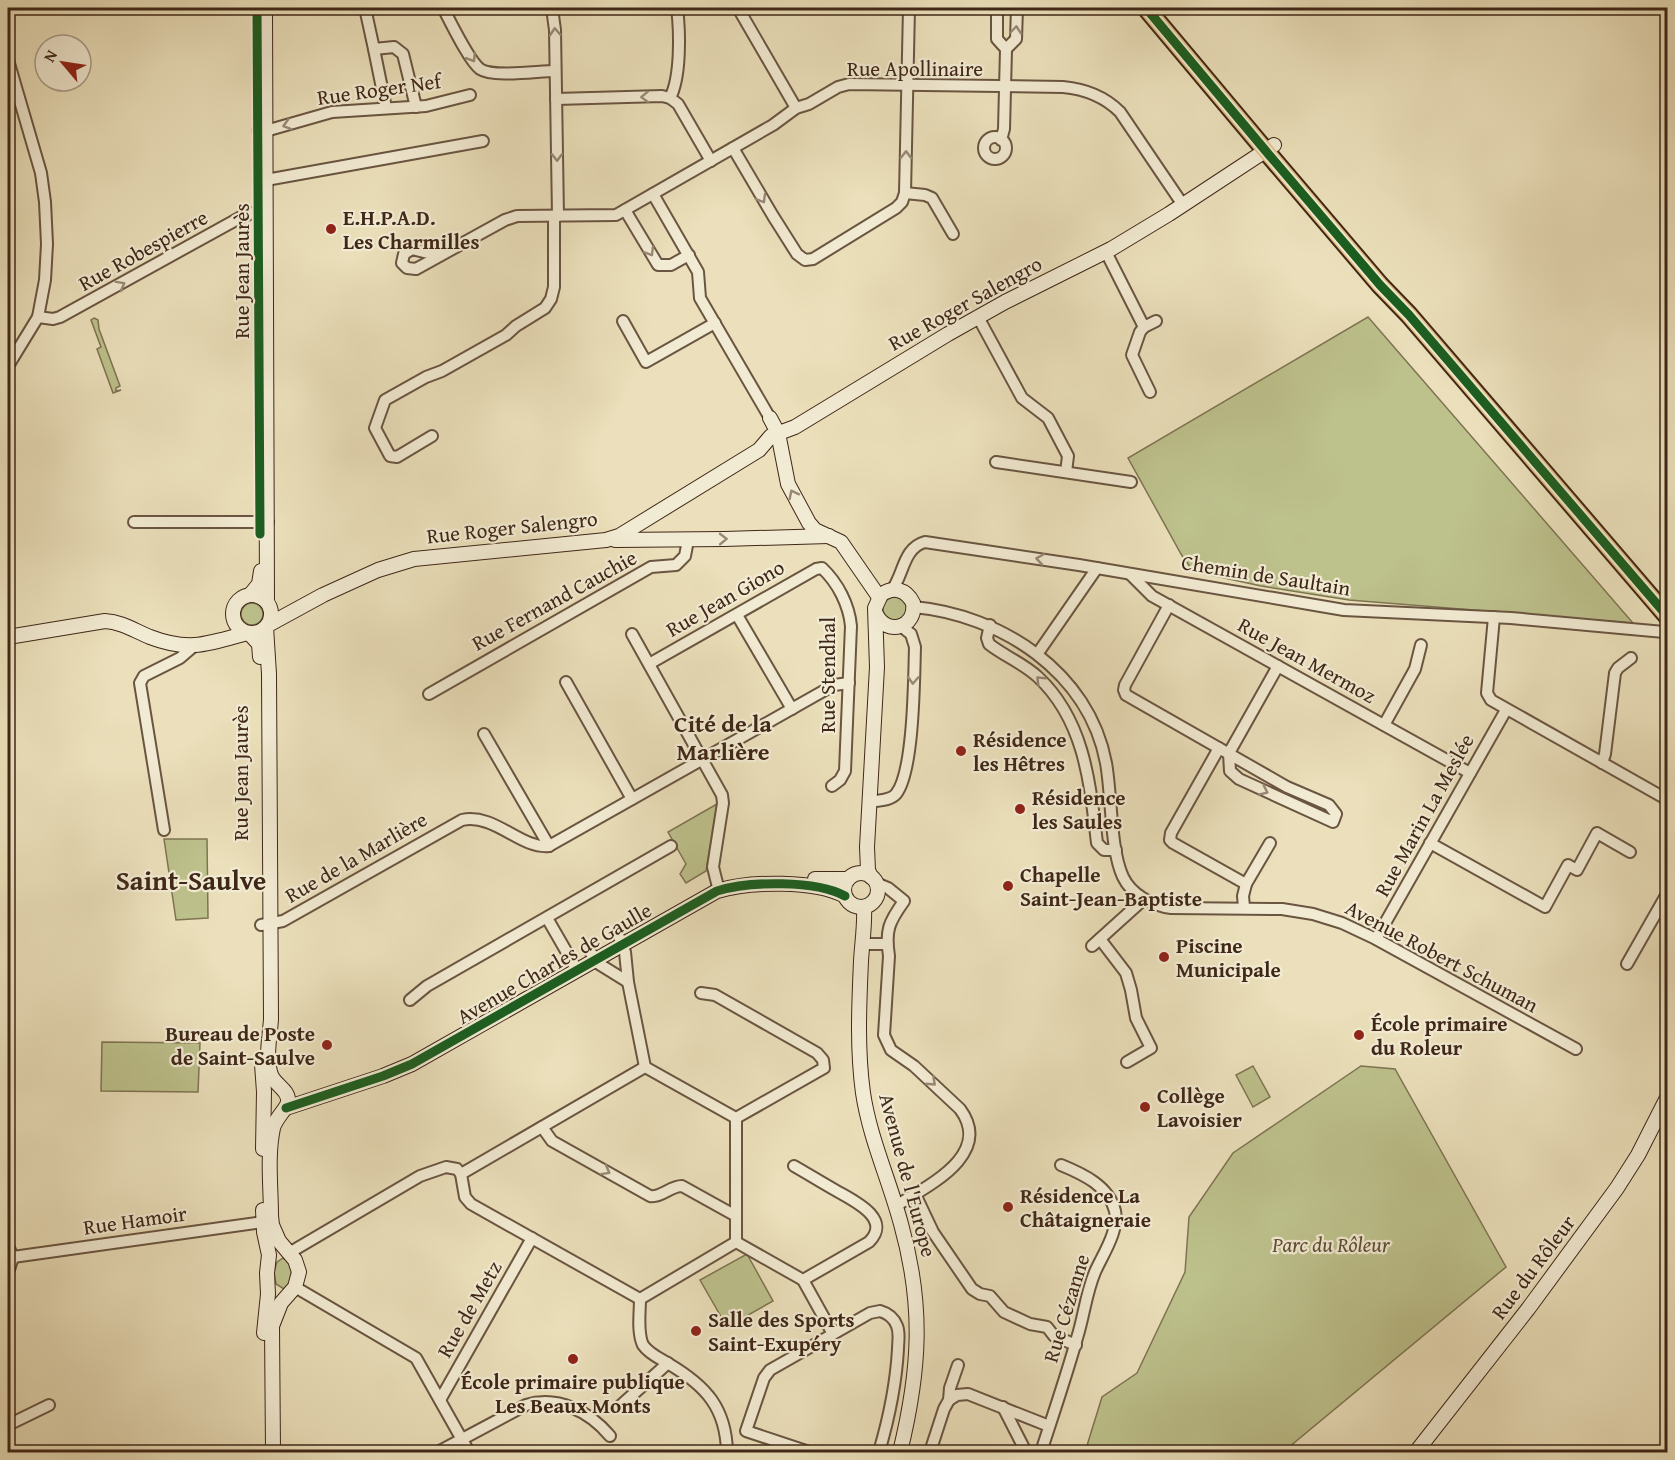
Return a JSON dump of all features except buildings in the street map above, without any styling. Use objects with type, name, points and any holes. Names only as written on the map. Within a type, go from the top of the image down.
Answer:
[{"type":"main road","points":[[1146,8],[1270,147],[1380,285],[1409,315],[1666,624]]},
{"type":"street","name":"Rue Jean Jaurès","points":[[257,8],[266,180],[262,213]]},
{"type":"street","name":"Rue Jean Jaurès","points":[[265,8],[262,213],[264,522],[268,604]]},
{"type":"street","points":[[365,8],[386,108]]},
{"type":"street","points":[[443,8],[473,61],[480,69],[494,73],[555,71]]},
{"type":"street","points":[[432,436],[397,457],[390,456],[375,428],[385,400],[504,337],[516,326],[545,308],[551,298],[554,287],[556,216],[555,30],[552,8]]},
{"type":"street","points":[[670,98],[676,86],[678,74],[677,8]]},
{"type":"street","points":[[738,8],[796,108]]},
{"type":"street","points":[[733,148],[797,254],[805,260],[813,259],[894,209],[902,202],[905,193],[909,8]]},
{"type":"street","points":[[998,8],[996,36],[1006,49]]},
{"type":"street","points":[[1001,140],[1004,129],[1006,49],[1016,39],[1017,8]]},
{"type":"street","points":[[374,49],[391,46],[402,52],[416,106]]},
{"type":"street","points":[[8,60],[39,165],[45,202],[46,273],[38,316],[8,366]]},
{"type":"street","name":"Rue Apollinaire","points":[[440,256],[513,217],[608,216],[625,210],[781,120],[796,108],[810,104],[845,85],[907,84],[1078,89],[1093,93],[1108,101],[1120,112],[1183,205]]},
{"type":"street","name":"Rue Roger Nef","points":[[262,130],[332,112],[430,105],[470,95]]},
{"type":"street","points":[[556,99],[662,96],[670,98],[680,107],[711,161]]},
{"type":"street","points":[[266,180],[483,141]]},
{"type":"street","name":"Rue Roger Salengro","points":[[267,626],[292,610],[378,570],[414,559],[606,540],[622,534],[762,446],[778,433],[795,428],[978,317],[1106,252],[1183,205],[1270,147]]},
{"type":"street","points":[[905,193],[921,194],[932,198],[953,234]]},
{"type":"street","points":[[653,194],[699,275],[700,298],[778,433],[788,484],[808,523],[815,530],[838,540],[848,549],[879,597]]},
{"type":"street","points":[[625,210],[658,265],[671,265],[689,255]]},
{"type":"street","name":"Rue Robespierre","points":[[38,316],[53,319],[70,313],[243,216],[262,213]]},
{"type":"street","points":[[1106,252],[1144,327]]},
{"type":"street","points":[[978,317],[1022,398],[1048,418],[1068,456],[1066,472]]},
{"type":"street","points":[[623,321],[646,362],[715,323]]},
{"type":"street","points":[[1150,392],[1132,357],[1138,335],[1144,327],[1156,321]]},
{"type":"street","points":[[770,418],[770,429],[762,446],[776,453],[783,463]]},
{"type":"street","points":[[996,462],[1131,482]]},
{"type":"street","points":[[134,522],[264,522]]},
{"type":"street","name":"Rue Jean Jaurès","points":[[250,595],[261,580],[264,522]]},
{"type":"street","points":[[641,523],[639,532],[644,539]]},
{"type":"street","points":[[800,536],[806,533],[808,523]]},
{"type":"street","points":[[606,540],[829,536]]},
{"type":"street","name":"Rue Fernand Cauchie","points":[[429,694],[651,567],[676,565],[685,556],[688,540]]},
{"type":"street","name":"Chemin de Saultain","points":[[892,590],[910,552],[925,542],[1098,568],[1327,608],[1666,624]]},
{"type":"street","name":"Rue Jean Giono","points":[[649,664],[821,568]]},
{"type":"street","name":"Rue Stendhal","points":[[821,568],[841,594],[848,609],[851,626],[845,771],[840,780],[832,786]]},
{"type":"street","points":[[1038,653],[1098,568]]},
{"type":"street","name":"Rue Jean Mermoz","points":[[1130,574],[1146,591],[1169,605],[1470,773]]},
{"type":"street","points":[[867,847],[844,887],[845,896],[852,904],[864,907],[875,898],[878,890],[868,868],[867,847],[877,667],[875,608],[879,597],[884,592],[892,590],[906,593],[914,608],[911,619],[898,627],[884,646],[877,667]]},
{"type":"street","points":[[248,633],[237,627],[233,618],[233,609],[244,597],[250,595],[260,597],[280,612],[292,610]]},
{"type":"street","points":[[8,637],[110,621],[165,642],[183,646],[212,643],[259,632],[267,626],[271,616],[268,604]]},
{"type":"street","points":[[1169,605],[1125,685],[1125,693],[1129,697],[1224,750],[1287,787],[1332,807],[1335,819],[1330,822],[1236,778],[1230,771],[1224,750]]},
{"type":"street","points":[[914,608],[946,612],[990,625],[1012,636],[1038,653],[1060,675],[1090,719],[1106,761],[1119,866],[1124,879],[1144,899],[1096,942],[1126,973],[1136,1018],[1150,1048],[1127,1062]]},
{"type":"street","points":[[870,802],[894,796],[899,789],[906,767],[915,647],[911,634],[898,627],[883,624],[876,614]]},
{"type":"street","points":[[737,615],[792,709]]},
{"type":"street","points":[[1494,617],[1487,693],[1491,700],[1668,800]]},
{"type":"street","points":[[212,643],[226,630],[233,618]]},
{"type":"street","points":[[990,625],[988,644],[1039,678],[1051,692],[1073,727],[1087,769],[1097,843],[1104,850],[1116,850]]},
{"type":"street","name":"Rue Jean Jaurès","points":[[265,1452],[264,1326],[269,1283],[267,1273],[269,1252],[263,1222],[267,626]]},
{"type":"street","name":"Rue Jean Jaurès","points":[[248,633],[258,641],[261,651],[269,1065],[273,1078],[283,1090]]},
{"type":"street","points":[[632,634],[724,800],[713,867],[718,887]]},
{"type":"street","points":[[164,830],[140,687],[141,680],[147,674],[180,658],[194,645]]},
{"type":"street","points":[[1384,725],[1414,669],[1421,645]]},
{"type":"street","points":[[1602,763],[1615,673],[1631,658]]},
{"type":"street","points":[[1246,884],[1170,840],[1171,833],[1278,666]]},
{"type":"street","points":[[566,682],[632,799]]},
{"type":"street","points":[[484,734],[549,846],[834,685],[849,683]]},
{"type":"street","name":"Rue Marin La Meslée","points":[[1376,939],[1506,710]]},
{"type":"street","points":[[1073,727],[1090,719]]},
{"type":"street","name":"Rue de la Marlière","points":[[266,925],[283,921],[457,822],[468,819],[486,821],[535,844],[549,846]]},
{"type":"street","points":[[1430,843],[1545,907],[1568,865],[1577,870],[1597,833],[1630,852]]},
{"type":"street","points":[[1244,908],[1243,896],[1246,884],[1270,843]]},
{"type":"street","points":[[410,1000],[427,986],[671,846]]},
{"type":"street","points":[[850,877],[862,873],[888,888],[904,901],[889,924],[886,944],[889,956],[884,1035],[887,1046],[896,1055],[914,1066],[958,1107],[964,1114],[969,1132],[969,1143],[964,1154],[945,1173],[896,1206]]},
{"type":"street","name":"Avenue Charles de Gaulle","points":[[283,1090],[292,1094],[384,1068],[403,1060],[594,957],[730,879],[754,876],[826,880],[850,877]]},
{"type":"street","name":"Avenue Charles de Gaulle","points":[[718,887],[772,885],[822,888],[845,896]]},
{"type":"street","points":[[1628,964],[1668,892]]},
{"type":"street","name":"Avenue Robert Schuman","points":[[1144,899],[1171,908],[1282,909],[1313,914],[1349,926],[1576,1049]]},
{"type":"street","name":"Avenue de l'Europe","points":[[864,907],[858,1029],[863,1091],[873,1141],[896,1206],[912,1270],[918,1333],[913,1390],[900,1452]]},
{"type":"street","points":[[547,918],[575,967]]},
{"type":"street","points":[[621,941],[645,1066],[736,1118]]},
{"type":"street","points":[[862,944],[886,944]]},
{"type":"street","points":[[594,957],[602,966],[628,982]]},
{"type":"street","name":"Avenue Charles de Gaulle","points":[[284,1109],[406,1067],[436,1052],[575,967]]},
{"type":"street","points":[[701,993],[716,995],[817,1053],[823,1060],[824,1068],[736,1118]]},
{"type":"street","points":[[461,1174],[645,1066]]},
{"type":"street","points":[[284,1109],[271,1111],[264,1100],[269,1089],[283,1090],[289,1100],[284,1109],[275,1122],[271,1144],[271,1216],[277,1236],[298,1265]]},
{"type":"street","name":"Rue du Rôleur","points":[[1416,1452],[1528,1309],[1617,1188],[1638,1155],[1668,1096]]},
{"type":"street","points":[[736,1118],[736,1242]]},
{"type":"street","points":[[542,1127],[555,1142],[652,1197],[682,1186],[736,1216]]},
{"type":"street","name":"Rue Cézanne","points":[[1041,1452],[1076,1345],[1088,1292],[1114,1228],[1115,1214],[1111,1202],[1097,1185],[1083,1175],[1061,1165]]},
{"type":"street","points":[[794,1166],[865,1208],[877,1226],[876,1234],[869,1242],[804,1280]]},
{"type":"street","points":[[269,1262],[276,1254],[288,1252],[420,1176],[446,1167],[457,1169],[461,1174],[468,1202],[640,1299]]},
{"type":"street","points":[[915,1194],[933,1232],[972,1289],[990,1296],[1004,1312],[1030,1324],[1047,1327],[1054,1336],[1076,1345]]},
{"type":"street","name":"Rue Hamoir","points":[[13,1257],[263,1222]]},
{"type":"street","name":"Rue de Metz","points":[[440,1400],[532,1238]]},
{"type":"street","points":[[273,1452],[272,1329],[280,1305],[292,1290],[298,1275],[302,1252],[312,1239]]},
{"type":"street","points":[[736,1242],[804,1280],[833,1334]]},
{"type":"street","points":[[640,1299],[736,1242]]},
{"type":"street","points":[[8,1246],[13,1257],[8,1273]]},
{"type":"street","points":[[269,1283],[279,1293],[292,1290],[419,1360],[469,1452]]},
{"type":"street","points":[[640,1299],[642,1341],[647,1350],[693,1379],[709,1395],[720,1416],[727,1452]]},
{"type":"street","points":[[746,1431],[767,1372],[876,1311],[886,1313],[897,1326],[895,1385],[890,1414],[879,1452]]},
{"type":"street","points":[[620,1406],[668,1363]]},
{"type":"street","points":[[949,1400],[950,1388],[958,1365]]},
{"type":"street","points":[[930,1452],[944,1408],[949,1400],[957,1395],[965,1394],[1049,1426]]},
{"type":"street","points":[[438,1452],[526,1405],[539,1402],[564,1405],[581,1411],[598,1423],[610,1436]]},
{"type":"street","points":[[8,1425],[49,1405]]},
{"type":"street","points":[[1003,1407],[1026,1452]]},
{"type":"street","points":[[726,1439],[746,1431],[809,1452]]},
{"type":"green space","points":[[1368,317],[1633,623],[1349,600],[1261,586],[1193,571],[1181,554],[1128,458]]},
{"type":"green space","points":[[94,318],[98,320],[99,329],[120,386],[116,388],[116,391],[121,390],[113,393],[97,349],[101,347],[91,320]]},
{"type":"green space","points":[[895,597],[904,600],[907,609],[904,618],[895,621],[886,618],[883,609],[886,600]]},
{"type":"green space","points":[[248,603],[256,603],[263,610],[263,618],[256,625],[248,625],[241,618],[241,610]]},
{"type":"green space","points":[[717,804],[706,871],[686,883],[680,874],[686,864],[668,832]]},
{"type":"green space","points":[[164,839],[207,839],[208,918],[176,920]]},
{"type":"green space","points":[[102,1042],[200,1043],[198,1092],[101,1091]]},
{"type":"green space","points":[[1253,1066],[1270,1097],[1253,1107],[1236,1075]]},
{"type":"green space","name":"Parc du Rôleur","points":[[1361,1066],[1395,1069],[1506,1267],[1283,1452],[1085,1452],[1102,1397],[1137,1373],[1185,1272],[1189,1217],[1233,1153]]},
{"type":"green space","points":[[747,1254],[773,1301],[727,1327],[700,1280]]},
{"type":"green space","points":[[283,1258],[290,1264],[292,1271],[287,1288],[284,1289],[276,1284],[274,1272],[277,1262]]},
{"type":"cycle path","points":[[257,8],[260,534]]},
{"type":"cycle path","points":[[1146,8],[1380,285],[1409,315],[1668,617]]},
{"type":"cycle path","points":[[286,1108],[412,1064],[717,891],[746,885],[782,884],[817,887],[845,896]]},
{"type":"place","name":"E.H.P.A.D. Les Charmilles","points":[[331,229]]},
{"type":"place","name":"Résidence les Hêtres","points":[[961,751]]},
{"type":"place","name":"Résidence les Saules","points":[[1020,809]]},
{"type":"place","name":"Chapelle Saint-Jean-Baptiste","points":[[1008,886]]},
{"type":"place","name":"Piscine Municipale","points":[[1164,957]]},
{"type":"place","name":"École primaire du Roleur","points":[[1359,1035]]},
{"type":"place","name":"Bureau de Poste de Saint-Saulve","points":[[327,1045]]},
{"type":"place","name":"Collège Lavoisier","points":[[1145,1107]]},
{"type":"place","name":"Résidence La Châtaigneraie","points":[[1008,1207]]},
{"type":"place","name":"Salle des Sports Saint-Exupéry","points":[[696,1331]]},
{"type":"place","name":"École primaire publique Les Beaux Monts","points":[[573,1359]]},
{"type":"district","name":"Cité de la Marlière","points":[[723,737]]},
{"type":"district","name":"Saint-Saulve","points":[[191,880]]}]
